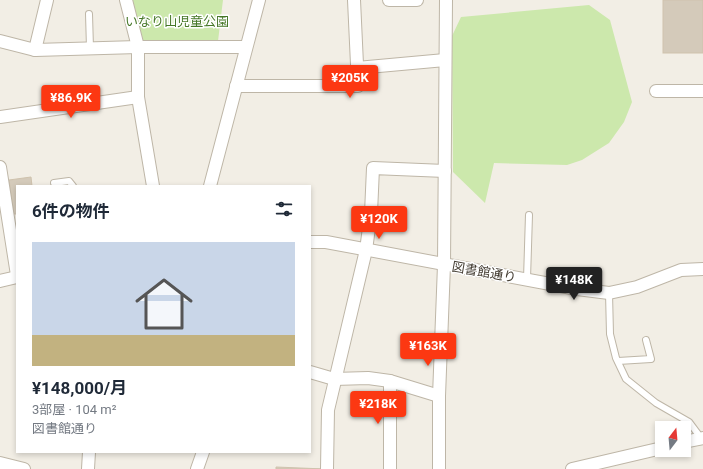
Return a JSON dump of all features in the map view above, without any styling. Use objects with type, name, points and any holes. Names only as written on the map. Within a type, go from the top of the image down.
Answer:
[{"type":"street","points":[[35,50],[47,0]]},
{"type":"street","points":[[126,0],[138,47],[138,97],[153,185]]},
{"type":"street","points":[[210,185],[259,0]]},
{"type":"street","points":[[236,86],[358,86],[354,0]]},
{"type":"street","points":[[390,0],[417,0]]},
{"type":"street","points":[[439,469],[439,396],[444,265],[446,0]]},
{"type":"street","points":[[0,41],[35,50],[138,47],[246,47]]},
{"type":"street","points":[[357,68],[445,60]]},
{"type":"street","points":[[656,91],[703,91]]},
{"type":"street","points":[[0,117],[138,97]]},
{"type":"street","points":[[0,167],[16,270]]},
{"type":"street","points":[[327,469],[328,410],[334,378],[356,295],[366,250],[371,214],[373,168],[445,171]]},
{"type":"street","name":"図書館通り","points":[[311,242],[326,242],[577,289],[609,293],[637,287],[681,270],[703,269]]},
{"type":"street","points":[[0,281],[16,276]]},
{"type":"street","points":[[311,372],[334,378],[368,378],[390,381],[439,396]]},
{"type":"street","points":[[390,381],[390,469]]},
{"type":"street","points":[[691,440],[702,438]]},
{"type":"street","points":[[572,469],[655,450]]},
{"type":"street","points":[[88,469],[89,453]]},
{"type":"street","points":[[197,469],[203,453]]},
{"type":"street","points":[[0,463],[24,469]]},
{"type":"lane","points":[[89,14],[90,48]]},
{"type":"lane","points":[[54,183],[69,181],[72,185]]},
{"type":"lane","points":[[527,279],[529,215]]},
{"type":"lane","points":[[609,293],[610,334],[618,361],[626,379],[656,403],[689,422],[702,438]]},
{"type":"lane","points":[[618,361],[651,359],[646,340]]},
{"type":"green space","name":"いなり山児童公園","points":[[130,0],[223,0],[218,41],[146,43],[141,40]]},
{"type":"green space","points":[[589,5],[610,20],[632,102],[624,122],[609,143],[582,160],[567,165],[494,163],[485,203],[453,172],[452,36],[461,17]]},
{"type":"building","points":[[663,0],[703,0],[703,53],[663,53]]},
{"type":"building","points":[[31,177],[32,185],[16,185],[16,214],[14,214],[9,180]]},
{"type":"building","points":[[276,467],[325,469],[276,469]]}]
